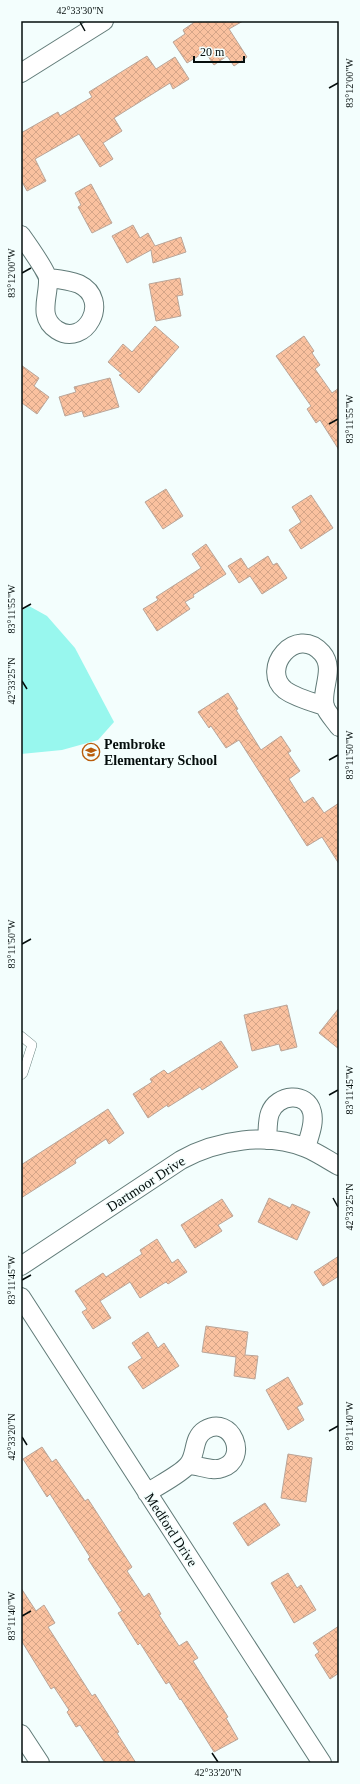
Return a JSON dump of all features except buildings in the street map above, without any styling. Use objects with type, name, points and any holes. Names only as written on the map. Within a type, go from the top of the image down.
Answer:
[{"type":"street","points":[[21,73],[104,21]]},
{"type":"street","points":[[21,235],[49,278]]},
{"type":"street","points":[[325,706],[339,727]]},
{"type":"street","points":[[267,1140],[270,1112],[274,1106],[283,1099],[294,1097],[306,1102],[312,1111],[312,1126],[306,1148],[339,1166]]},
{"type":"street","name":"Dartmoor Drive","points":[[21,1266],[192,1154],[217,1145],[267,1140],[285,1142],[306,1148]]},
{"type":"street","name":"Medford Drive","points":[[21,1297],[322,1763]]},
{"type":"street","points":[[147,1493],[188,1466]]},
{"type":"street","points":[[21,1734],[40,1763]]},
{"type":"lane","points":[[21,1036],[32,1045],[21,1075]]},
{"type":"shaded area","points":[[29,606],[47,616],[75,648],[114,722],[98,740],[62,750],[21,754],[21,611]]},
{"type":"place","name":"Pembroke Elementary School","points":[[91,752]]}]
